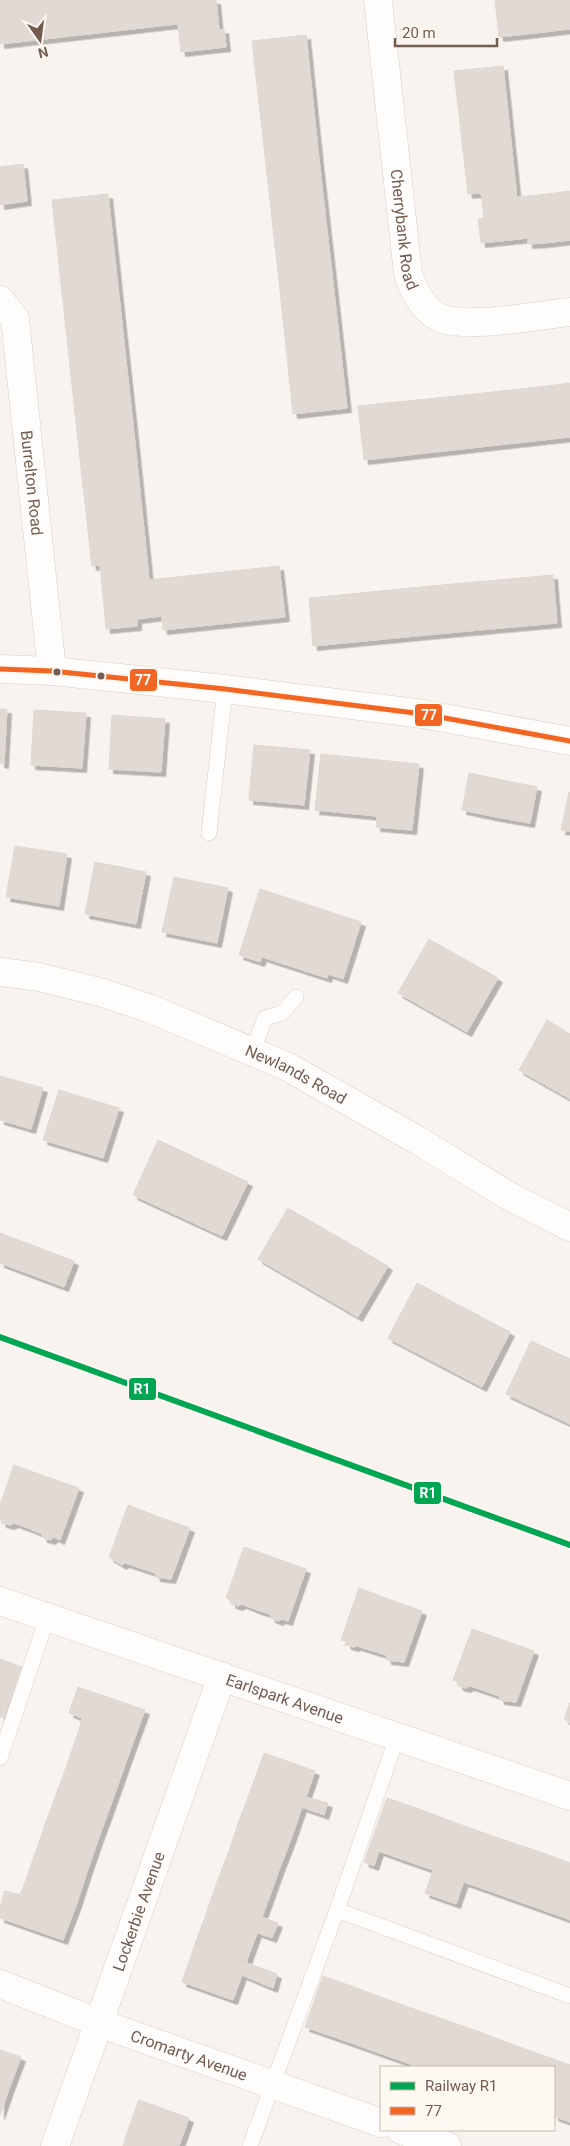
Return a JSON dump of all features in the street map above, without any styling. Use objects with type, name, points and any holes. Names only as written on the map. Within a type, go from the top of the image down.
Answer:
[{"type":"street","name":"Cherrybank Road","points":[[378,0],[408,274],[414,290],[426,308],[439,318],[457,322],[486,321],[570,312]]},
{"type":"street","name":"Burrelton Road","points":[[0,300],[15,319],[52,670]]},
{"type":"street","points":[[0,668],[52,670],[225,688],[422,714],[570,741]]},
{"type":"street","name":"Newlands Road","points":[[0,972],[39,977],[100,992],[151,1009],[286,1066],[411,1136],[507,1195],[570,1227]]},
{"type":"street","name":"Earlspark Avenue","points":[[0,1601],[570,1796]]},
{"type":"street","name":"Lockerbie Avenue","points":[[55,2146],[222,1676]]},
{"type":"street","name":"Cromarty Avenue","points":[[0,1984],[99,2023],[380,2123]]},
{"type":"street","points":[[404,2131],[447,2146]]},
{"type":"lane","points":[[209,833],[225,688]]},
{"type":"lane","points":[[252,1052],[265,1018],[282,1013],[296,997]]},
{"type":"lane","points":[[0,1758],[47,1618]]},
{"type":"lane","points":[[250,2146],[337,1910],[397,1737]]},
{"type":"lane","points":[[337,1910],[570,1996]]},
{"type":"building","points":[[0,0],[66,0],[71,36],[0,44]]},
{"type":"building","points":[[66,0],[164,0],[167,25],[71,36]]},
{"type":"building","points":[[164,0],[216,0],[219,30],[224,29],[226,47],[181,52],[178,24],[167,25]]},
{"type":"building","points":[[495,0],[570,0],[570,29],[499,37]]},
{"type":"building","points":[[306,35],[319,160],[266,165],[252,41]]},
{"type":"building","points":[[503,66],[516,189],[468,194],[454,71]]},
{"type":"building","points":[[319,160],[333,283],[280,290],[266,165]]},
{"type":"building","points":[[23,164],[27,201],[0,205],[0,167]]},
{"type":"building","points":[[516,189],[516,197],[539,195],[544,243],[528,244],[528,238],[481,243],[478,219],[484,218],[481,192]]},
{"type":"building","points":[[570,191],[570,240],[544,243],[539,195]]},
{"type":"building","points":[[108,194],[121,315],[65,320],[52,200]]},
{"type":"building","points":[[333,283],[347,408],[293,414],[280,290]]},
{"type":"building","points":[[121,315],[134,434],[78,441],[65,320]]},
{"type":"building","points":[[570,383],[570,437],[560,438],[555,385]]},
{"type":"building","points":[[555,385],[560,438],[462,449],[456,396]]},
{"type":"building","points":[[456,396],[462,449],[364,460],[358,406]]},
{"type":"building","points":[[134,434],[147,559],[92,566],[78,441]]},
{"type":"building","points":[[147,559],[149,580],[158,579],[162,616],[137,619],[137,626],[106,629],[100,565]]},
{"type":"building","points":[[279,566],[285,617],[163,630],[158,579]]},
{"type":"building","points":[[553,575],[557,623],[436,634],[431,586]]},
{"type":"building","points":[[431,586],[436,634],[313,646],[309,598]]},
{"type":"building","points":[[0,709],[7,709],[4,764],[0,763]]},
{"type":"building","points":[[34,710],[86,713],[82,768],[31,765]]},
{"type":"building","points":[[112,715],[165,719],[161,772],[109,769]]},
{"type":"building","points":[[254,745],[310,750],[304,805],[249,800]]},
{"type":"building","points":[[321,754],[419,764],[412,830],[376,827],[377,816],[315,810]]},
{"type":"building","points":[[469,773],[502,780],[496,817],[462,810]]},
{"type":"building","points":[[502,780],[537,787],[530,823],[496,817]]},
{"type":"building","points":[[570,793],[570,831],[561,830]]},
{"type":"building","points":[[15,846],[67,854],[59,906],[6,897]]},
{"type":"building","points":[[95,862],[146,872],[136,924],[85,914]]},
{"type":"building","points":[[174,877],[228,888],[217,943],[162,932]]},
{"type":"building","points":[[260,889],[361,922],[343,979],[328,974],[327,978],[262,957],[260,962],[239,955]]},
{"type":"building","points":[[429,939],[498,978],[467,1032],[398,993]]},
{"type":"building","points":[[547,1020],[570,1034],[570,1099],[519,1070]]},
{"type":"building","points":[[0,1076],[43,1088],[31,1129],[0,1120]]},
{"type":"building","points":[[59,1090],[119,1108],[103,1158],[43,1140]]},
{"type":"building","points":[[158,1140],[248,1182],[222,1236],[133,1195]]},
{"type":"building","points":[[288,1208],[388,1266],[358,1317],[258,1259]]},
{"type":"building","points":[[0,1233],[74,1261],[64,1287],[0,1263]]},
{"type":"building","points":[[417,1283],[510,1332],[482,1387],[388,1338]]},
{"type":"building","points":[[531,1341],[570,1359],[570,1424],[506,1394]]},
{"type":"building","points":[[14,1465],[47,1477],[28,1528],[14,1523],[10,1525],[2,1523],[0,1518],[0,1505]]},
{"type":"building","points":[[47,1477],[79,1488],[60,1540],[54,1537],[51,1540],[43,1538],[42,1534],[28,1528]]},
{"type":"building","points":[[128,1505],[159,1517],[140,1568],[125,1563],[122,1565],[109,1557]]},
{"type":"building","points":[[159,1517],[190,1528],[171,1579],[156,1577],[155,1573],[140,1568]]},
{"type":"building","points":[[244,1547],[275,1558],[257,1610],[242,1604],[238,1606],[232,1604],[226,1598]]},
{"type":"building","points":[[275,1558],[306,1569],[288,1621],[282,1619],[278,1621],[271,1618],[270,1614],[257,1610]]},
{"type":"building","points":[[359,1588],[391,1600],[373,1651],[347,1645],[346,1641],[341,1640]]},
{"type":"building","points":[[391,1600],[422,1611],[404,1662],[387,1660],[386,1655],[373,1651]]},
{"type":"building","points":[[472,1629],[503,1640],[485,1691],[470,1686],[466,1688],[459,1686],[457,1681],[453,1680]]},
{"type":"building","points":[[503,1640],[534,1651],[516,1702],[500,1700],[499,1696],[485,1691]]},
{"type":"building","points":[[0,1659],[22,1667],[4,1718],[0,1717]]},
{"type":"building","points":[[78,1687],[145,1710],[131,1748],[79,1730],[82,1718],[69,1713]]},
{"type":"building","points":[[570,1703],[570,1723],[564,1719]]},
{"type":"building","points":[[79,1730],[131,1748],[120,1779],[68,1762]]},
{"type":"building","points":[[264,1753],[315,1771],[306,1797],[328,1803],[324,1815],[251,1789]]},
{"type":"building","points":[[68,1762],[120,1779],[109,1810],[57,1792]]},
{"type":"building","points":[[251,1789],[302,1807],[291,1839],[239,1821]]},
{"type":"building","points":[[57,1792],[109,1810],[98,1840],[46,1822]]},
{"type":"building","points":[[387,1798],[419,1809],[401,1859],[379,1851],[374,1866],[364,1862]]},
{"type":"building","points":[[419,1809],[451,1821],[433,1870],[401,1859]]},
{"type":"building","points":[[239,1821],[291,1839],[279,1870],[229,1851]]},
{"type":"building","points":[[451,1821],[481,1832],[456,1904],[425,1893]]},
{"type":"building","points":[[46,1822],[98,1840],[87,1872],[35,1854]]},
{"type":"building","points":[[481,1832],[513,1843],[495,1893],[464,1882]]},
{"type":"building","points":[[513,1843],[543,1853],[526,1904],[495,1893]]},
{"type":"building","points":[[229,1851],[279,1870],[268,1901],[217,1882]]},
{"type":"building","points":[[543,1853],[570,1863],[570,1877],[557,1915],[526,1904]]},
{"type":"building","points":[[35,1854],[87,1872],[77,1903],[24,1885]]},
{"type":"building","points":[[570,1877],[570,1920],[557,1915]]},
{"type":"building","points":[[217,1882],[268,1901],[262,1917],[278,1923],[272,1938],[206,1914]]},
{"type":"building","points":[[24,1885],[77,1903],[63,1940],[0,1918],[0,1907],[5,1891],[20,1895]]},
{"type":"building","points":[[206,1914],[257,1933],[246,1963],[195,1944]]},
{"type":"building","points":[[195,1944],[277,1974],[273,1988],[242,1975],[233,2000],[182,1982]]},
{"type":"building","points":[[323,1976],[354,1987],[337,2038],[305,2027]]},
{"type":"building","points":[[354,1987],[386,1999],[368,2049],[337,2038]]},
{"type":"building","points":[[386,1999],[417,2010],[399,2060],[368,2049]]},
{"type":"building","points":[[417,2010],[448,2021],[432,2066],[415,2066],[399,2060]]},
{"type":"building","points":[[448,2021],[480,2032],[467,2066],[432,2066]]},
{"type":"building","points":[[480,2032],[511,2044],[503,2066],[467,2066]]},
{"type":"building","points":[[511,2044],[542,2055],[538,2066],[503,2066]]},
{"type":"building","points":[[0,2050],[21,2057],[9,2089],[0,2086]]},
{"type":"building","points":[[542,2055],[570,2065],[570,2076],[556,2117],[555,2066],[538,2066]]},
{"type":"building","points":[[570,2076],[570,2122],[556,2117]]},
{"type":"building","points":[[0,2086],[9,2089],[0,2115]]},
{"type":"building","points":[[139,2100],[189,2118],[179,2146],[128,2130]]},
{"type":"building","points":[[128,2130],[176,2146],[123,2146]]},
{"type":"rail line","name":"R1","points":[[0,1337],[570,1545]]},
{"type":"transit line","name":"77","points":[[0,669],[52,671],[225,689],[423,714],[570,741]]}]
